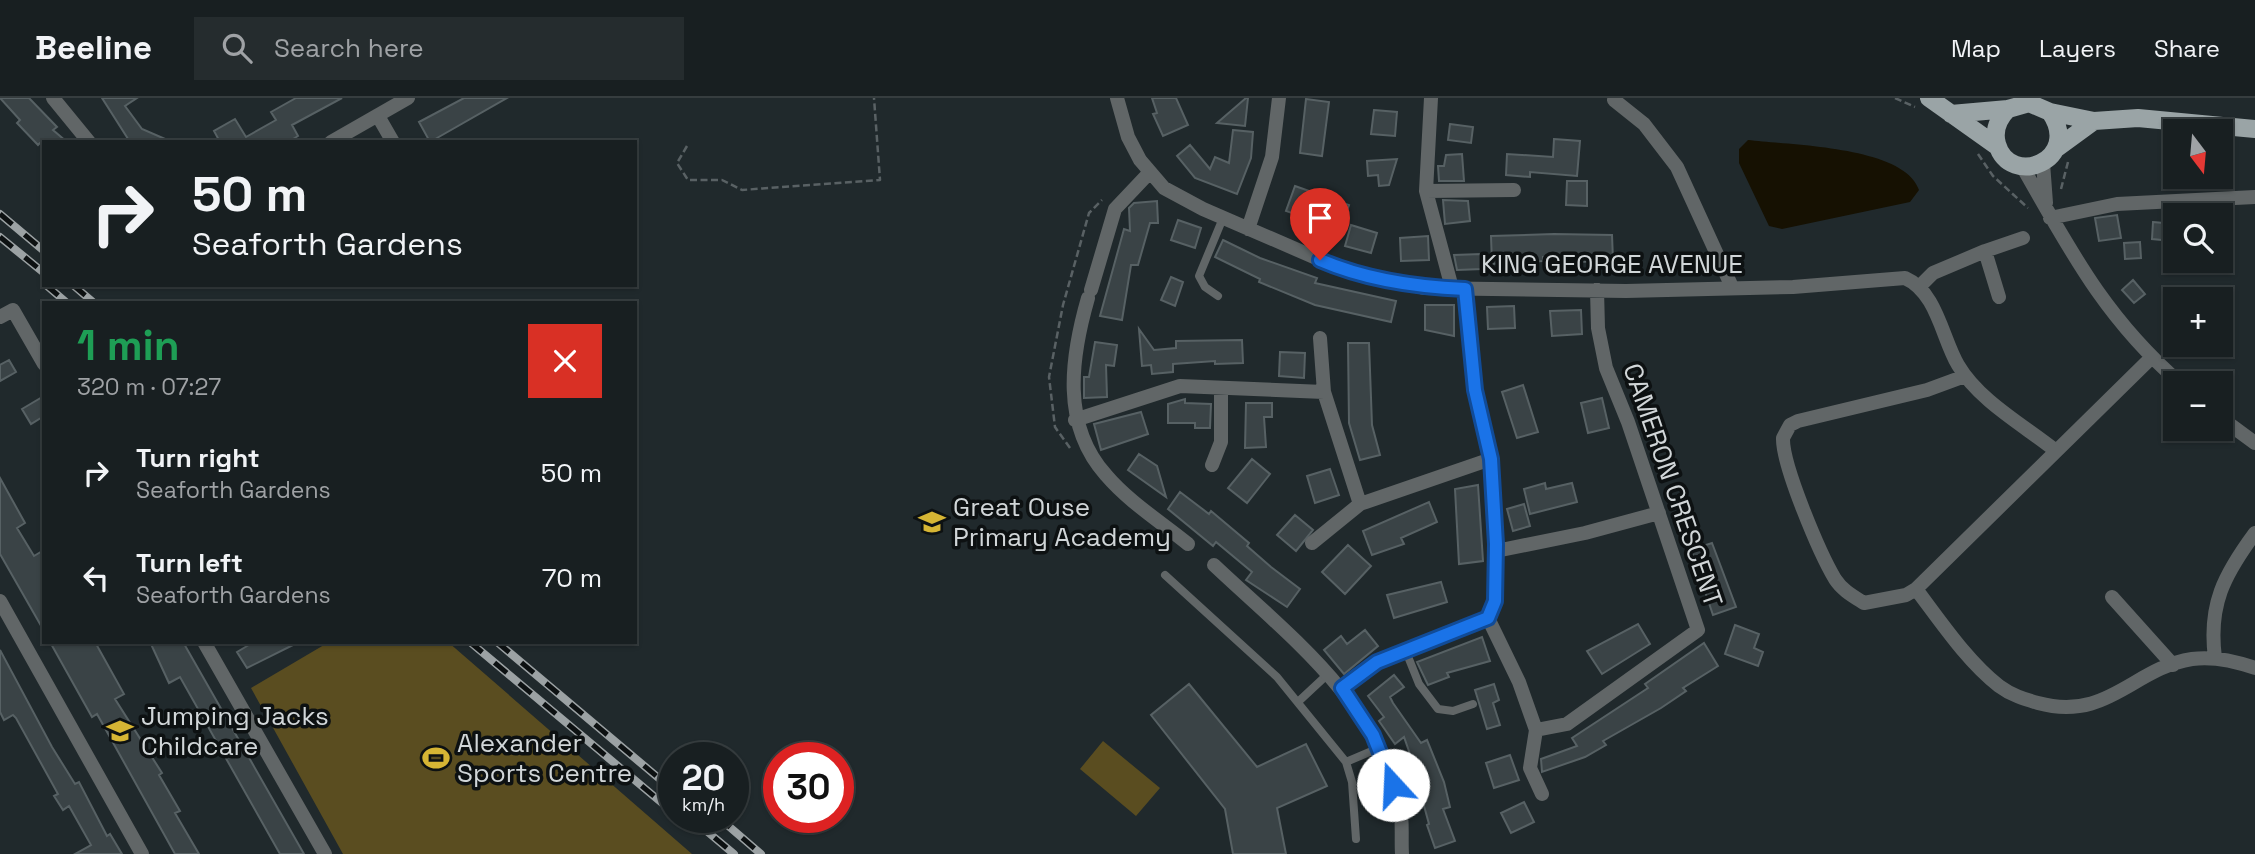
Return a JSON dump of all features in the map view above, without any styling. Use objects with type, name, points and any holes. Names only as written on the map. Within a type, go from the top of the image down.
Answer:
[{"type":"main road","points":[[1951,114],[2008,109],[2029,103],[2050,112],[2094,121],[2138,118],[2255,130]]},
{"type":"main road","points":[[1927,105],[1951,114],[1998,148],[2012,163],[2022,166],[2043,163],[2063,153],[2094,121]]},
{"type":"main road","points":[[1998,148],[1996,127],[2008,109]]},
{"type":"main road","points":[[2050,112],[2057,122],[2063,153]]},
{"type":"street","points":[[53,98],[87,140]]},
{"type":"street","points":[[335,140],[408,98]]},
{"type":"street","name":"KING GEORGE AVENUE","points":[[1117,98],[1128,137],[1150,172],[1164,188],[1223,218],[1344,270],[1424,288],[1597,290],[1793,287],[1900,277],[1919,287]]},
{"type":"street","points":[[1248,229],[1272,157],[1279,98]]},
{"type":"street","points":[[1342,688],[1377,662],[1488,618],[1495,601],[1496,551],[1491,459],[1475,390],[1458,289],[1426,191],[1431,98]]},
{"type":"street","points":[[1614,100],[1644,124],[1677,167],[1732,287]]},
{"type":"street","points":[[378,116],[392,140]]},
{"type":"street","points":[[2043,163],[2043,213]]},
{"type":"street","points":[[2022,166],[2043,213],[2089,283],[2151,358],[2166,371]]},
{"type":"street","points":[[1150,172],[1115,209],[1074,356],[1075,420],[1090,454],[1106,475],[1188,544]]},
{"type":"street","points":[[1426,191],[1514,190]]},
{"type":"street","points":[[2043,213],[2116,204],[2255,197]]},
{"type":"street","points":[[2023,238],[1933,273],[1919,287],[1932,306],[1965,376],[2056,451]]},
{"type":"street","points":[[1985,251],[1999,297]]},
{"type":"street","name":"CAMERON CRESCENT","points":[[1536,730],[1567,724],[1698,630],[1628,422],[1606,368],[1598,328],[1597,290]]},
{"type":"street","points":[[6,313],[42,361]]},
{"type":"street","points":[[1320,338],[1324,392],[1360,504]]},
{"type":"street","points":[[1965,376],[1927,390],[1798,421],[1790,425],[1783,438],[1792,482],[1835,579],[1848,593],[1864,603],[1906,595],[1916,589],[2151,358]]},
{"type":"street","points":[[1075,420],[1180,386],[1324,392]]},
{"type":"street","points":[[1212,465],[1221,442],[1221,388]]},
{"type":"street","points":[[2233,427],[2255,443]]},
{"type":"street","points":[[1312,543],[1360,504],[1491,459]]},
{"type":"street","points":[[1496,551],[1585,533],[1659,513]]},
{"type":"street","points":[[2215,658],[2212,635],[2214,604],[2255,533]]},
{"type":"street","points":[[1214,565],[1342,688],[1379,748],[1401,808],[1402,854]]},
{"type":"street","points":[[1916,589],[1953,637],[1997,685],[2014,696],[2056,708],[2095,704],[2173,664],[2215,658],[2255,668]]},
{"type":"street","points":[[2112,597],[2173,664]]},
{"type":"street","points":[[0,601],[142,854]]},
{"type":"street","points":[[1488,618],[1520,682],[1536,730],[1530,768],[1542,794]]},
{"type":"street","points":[[205,644],[325,854]]},
{"type":"lane","points":[[1218,296],[1205,288],[1199,276],[1223,218]]},
{"type":"lane","points":[[1165,575],[1222,624],[1299,701],[1346,762],[1352,782],[1356,839]]},
{"type":"lane","points":[[1405,649],[1419,684],[1437,709],[1453,711],[1473,704]]},
{"type":"lane","points":[[1299,701],[1328,674]]},
{"type":"lane","points":[[1346,762],[1379,748]]},
{"type":"path","points":[[687,146],[677,163],[688,180],[722,180],[742,190],[880,180],[874,98]]},
{"type":"path","points":[[1895,98],[1927,105]]},
{"type":"path","points":[[2059,197],[2063,153]]},
{"type":"path","points":[[1978,154],[1993,176],[2043,213]]},
{"type":"path","points":[[1075,455],[1055,427],[1049,377],[1063,305],[1089,213],[1108,194]]},
{"type":"shaded area","points":[[1748,140],[1816,146],[1870,156],[1892,164],[1909,175],[1919,190],[1910,202],[1782,229],[1769,226],[1739,163],[1739,149]]},
{"type":"shaded area","name":"Alexander Sports Centre","points":[[326,644],[450,644],[658,824],[658,833],[668,833],[692,854],[343,854],[251,688]]},
{"type":"shaded area","points":[[1103,741],[1160,788],[1136,816],[1080,769]]},
{"type":"building","points":[[0,98],[29,98],[57,127],[53,130],[65,140],[42,140],[38,145],[17,123],[20,120]]},
{"type":"building","points":[[102,98],[137,98],[125,106],[142,129],[167,140],[129,140]]},
{"type":"building","points":[[296,98],[342,98],[292,125],[298,136],[291,140],[219,140],[214,131],[235,119],[246,137],[276,120],[271,112]]},
{"type":"building","points":[[464,98],[507,98],[434,140],[429,140],[419,122]]},
{"type":"building","points":[[1152,98],[1176,98],[1188,125],[1163,136],[1153,114],[1157,113]]},
{"type":"building","points":[[1246,98],[1245,126],[1217,123]]},
{"type":"building","points":[[1306,99],[1329,102],[1322,156],[1300,153]]},
{"type":"building","points":[[1374,110],[1397,112],[1395,136],[1371,134]]},
{"type":"building","points":[[1450,124],[1473,127],[1471,143],[1448,140]]},
{"type":"building","points":[[1233,130],[1253,132],[1251,158],[1237,194],[1195,178],[1177,156],[1190,145],[1210,169],[1215,157],[1229,163]]},
{"type":"building","points":[[1554,139],[1580,141],[1577,176],[1530,172],[1530,177],[1506,175],[1507,154],[1553,157]]},
{"type":"building","points":[[1462,154],[1464,181],[1439,181],[1438,166],[1444,166],[1446,155]]},
{"type":"building","points":[[1397,159],[1389,185],[1379,186],[1378,175],[1368,176],[1367,161]]},
{"type":"building","points":[[1567,181],[1587,181],[1587,206],[1566,205]]},
{"type":"building","points":[[1295,186],[1349,205],[1340,230],[1286,211]]},
{"type":"building","points":[[1443,200],[1468,201],[1470,221],[1445,224]]},
{"type":"building","points":[[1157,201],[1158,223],[1150,223],[1138,265],[1131,265],[1122,320],[1100,316],[1124,229],[1130,231],[1129,208],[1134,203]]},
{"type":"building","points":[[2117,215],[2121,238],[2099,241],[2095,218]]},
{"type":"building","points":[[1178,220],[1201,228],[1195,248],[1171,240]]},
{"type":"building","points":[[2153,222],[2163,223],[2163,240],[2152,239]]},
{"type":"building","points":[[1351,225],[1377,233],[1371,253],[1345,246]]},
{"type":"building","points":[[1612,235],[1613,260],[1581,262],[1581,256],[1543,257],[1543,261],[1492,264],[1491,236]]},
{"type":"building","points":[[1428,236],[1429,260],[1401,261],[1400,238]]},
{"type":"building","points":[[1223,240],[1260,258],[1317,278],[1315,283],[1396,301],[1391,322],[1315,305],[1259,282],[1260,279],[1215,257]]},
{"type":"building","points":[[2140,242],[2141,258],[2125,259],[2124,243]]},
{"type":"building","points":[[1481,254],[1482,269],[1457,270],[1454,255]]},
{"type":"building","points":[[1171,277],[1183,282],[1175,306],[1161,300]]},
{"type":"building","points":[[2133,280],[2145,294],[2134,303],[2122,290]]},
{"type":"building","points":[[1425,305],[1454,305],[1454,336],[1425,330]]},
{"type":"building","points":[[1514,306],[1515,328],[1488,329],[1487,307]]},
{"type":"building","points":[[1581,310],[1582,334],[1552,336],[1550,311]]},
{"type":"building","points":[[1139,329],[1154,350],[1176,348],[1176,341],[1242,340],[1243,363],[1215,364],[1215,361],[1173,364],[1173,372],[1152,374],[1151,365],[1142,366]]},
{"type":"building","points":[[1095,342],[1117,345],[1114,366],[1106,365],[1107,397],[1084,398],[1084,377],[1089,377]]},
{"type":"building","points":[[1348,343],[1369,343],[1372,425],[1380,455],[1360,460],[1349,423]]},
{"type":"building","points":[[1280,352],[1305,353],[1304,378],[1279,376]]},
{"type":"building","points":[[9,360],[16,372],[0,381],[0,365]]},
{"type":"building","points":[[1523,385],[1538,432],[1517,438],[1502,392]]},
{"type":"building","points":[[42,397],[42,417],[31,424],[22,409]]},
{"type":"building","points":[[1602,398],[1609,428],[1588,433],[1581,403]]},
{"type":"building","points":[[1185,399],[1185,403],[1211,404],[1210,428],[1195,428],[1195,423],[1168,423],[1168,404]]},
{"type":"building","points":[[1246,403],[1272,403],[1272,417],[1264,417],[1266,447],[1245,448]]},
{"type":"building","points":[[1141,412],[1148,434],[1101,450],[1094,424]]},
{"type":"building","points":[[1139,454],[1157,466],[1166,497],[1128,470]]},
{"type":"building","points":[[1252,459],[1270,474],[1247,503],[1228,488]]},
{"type":"building","points":[[1330,469],[1339,495],[1315,503],[1307,476]]},
{"type":"building","points":[[0,478],[25,523],[17,528],[34,556],[42,551],[42,628],[0,554]]},
{"type":"building","points":[[1545,483],[1546,489],[1572,483],[1577,502],[1530,514],[1524,489]]},
{"type":"building","points":[[1478,485],[1483,561],[1459,564],[1455,489]]},
{"type":"building","points":[[1180,492],[1209,514],[1211,511],[1249,543],[1247,546],[1300,589],[1287,607],[1246,580],[1252,572],[1216,542],[1213,546],[1168,509]]},
{"type":"building","points":[[1429,502],[1437,522],[1401,538],[1404,544],[1372,555],[1363,531]]},
{"type":"building","points":[[1524,504],[1530,526],[1513,531],[1507,509]]},
{"type":"building","points":[[1295,515],[1313,530],[1296,551],[1277,535]]},
{"type":"building","points":[[1712,543],[1736,607],[1713,615],[1691,550]]},
{"type":"building","points":[[1348,545],[1371,566],[1345,594],[1322,572]]},
{"type":"building","points":[[1441,582],[1447,602],[1394,618],[1387,595]]},
{"type":"building","points":[[1638,624],[1650,644],[1602,674],[1587,651]]},
{"type":"building","points":[[1735,625],[1759,634],[1754,648],[1763,652],[1758,666],[1725,654]]},
{"type":"building","points":[[1365,630],[1378,646],[1344,674],[1324,650],[1341,636],[1347,644]]},
{"type":"building","points":[[1482,637],[1490,661],[1447,673],[1449,677],[1428,685],[1417,662]]},
{"type":"building","points":[[1704,643],[1718,666],[1683,688],[1686,691],[1661,708],[1603,741],[1606,745],[1585,757],[1542,772],[1541,759],[1577,746],[1572,738],[1648,688],[1645,684]]},
{"type":"building","points":[[51,644],[96,644],[124,694],[115,699],[162,773],[159,775],[180,811],[175,813],[199,854],[175,854],[97,714],[92,717]]},
{"type":"building","points":[[151,644],[184,644],[304,854],[280,854],[180,677],[169,683]]},
{"type":"building","points":[[251,644],[295,644],[247,668],[237,652]]},
{"type":"building","points":[[0,650],[52,747],[75,784],[79,782],[107,836],[110,834],[122,854],[75,854],[91,845],[69,806],[63,810],[54,796],[58,794],[16,718],[13,715],[4,720],[0,712]]},
{"type":"building","points":[[1394,675],[1404,687],[1390,697],[1421,743],[1427,740],[1444,782],[1450,807],[1443,809],[1455,841],[1435,848],[1427,825],[1429,824],[1421,795],[1424,794],[1404,737],[1395,744],[1379,721],[1384,717],[1368,696]]},
{"type":"building","points":[[1189,684],[1257,767],[1306,744],[1327,786],[1277,808],[1286,854],[1233,854],[1225,809],[1151,715]]},
{"type":"building","points":[[1494,684],[1499,700],[1493,703],[1500,725],[1487,729],[1475,690]]},
{"type":"building","points":[[1510,755],[1519,780],[1494,788],[1486,763]]},
{"type":"building","points":[[1524,802],[1534,822],[1511,833],[1501,813]]},
{"type":"railway","points":[[0,214],[42,249]]},
{"type":"railway","points":[[0,237],[42,271]]},
{"type":"railway","points":[[48,287],[65,301]]},
{"type":"railway","points":[[75,287],[92,301]]},
{"type":"railway","points":[[472,644],[658,800]]},
{"type":"railway","points":[[499,644],[658,778]]},
{"type":"railway","points":[[709,833],[734,854]]},
{"type":"railway","points":[[737,833],[761,854]]},
{"type":"place","name":"Great Ouse Primary Academy","points":[[932,522]]},
{"type":"place","name":"Jumping Jacks Childcare","points":[[120,731]]},
{"type":"place","name":"Alexander Sports Centre","points":[[436,758]]},
{"type":"route","points":[[1320,260],[1344,270],[1424,288],[1465,289],[1475,390],[1491,459],[1496,544],[1495,601],[1488,618],[1377,662],[1342,688],[1373,735],[1393,785]]}]
